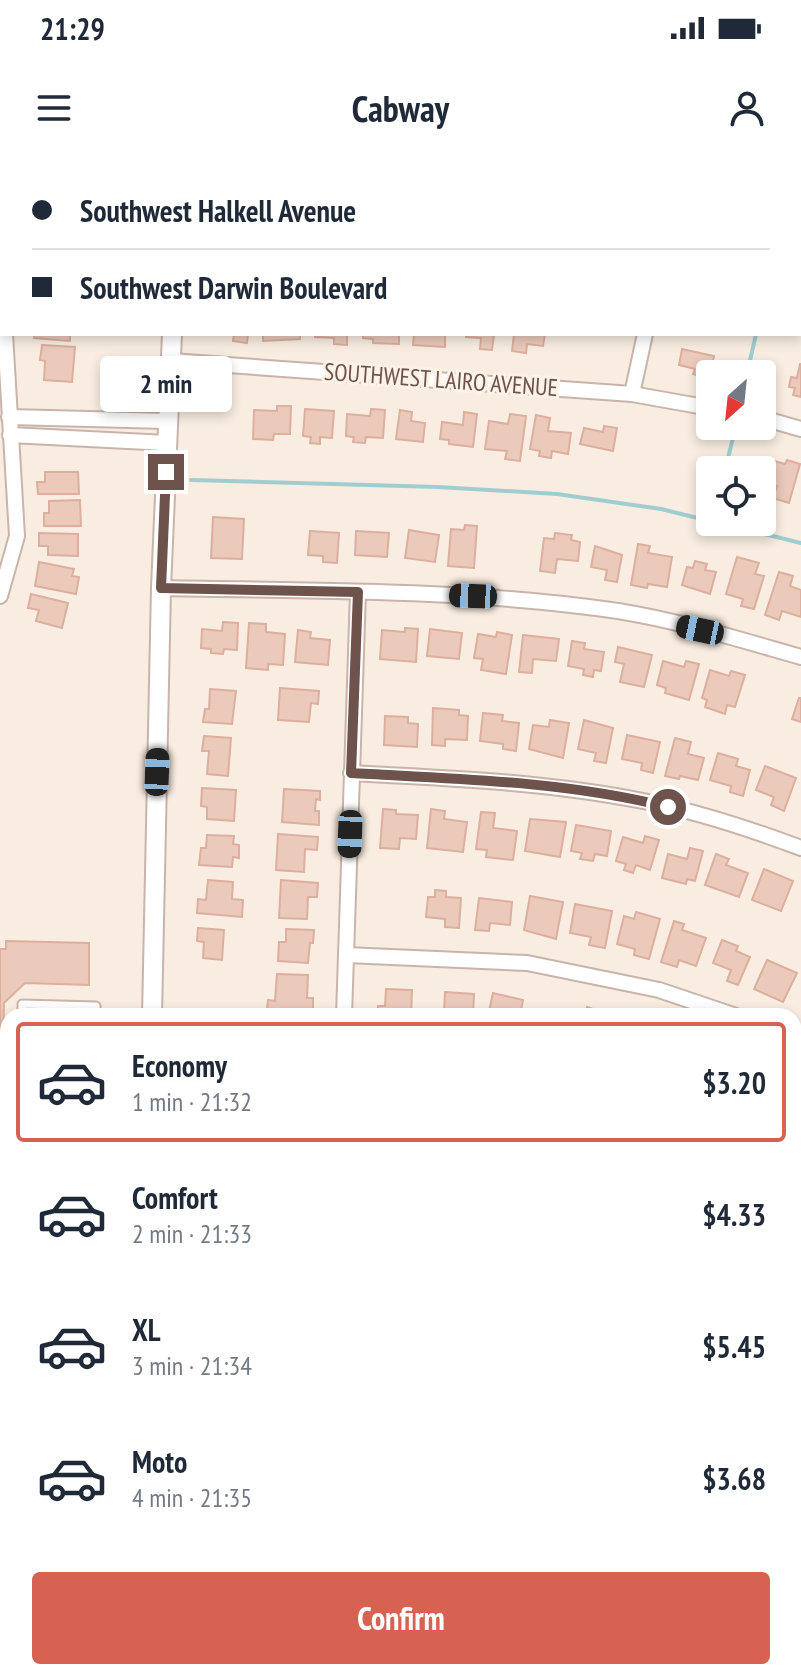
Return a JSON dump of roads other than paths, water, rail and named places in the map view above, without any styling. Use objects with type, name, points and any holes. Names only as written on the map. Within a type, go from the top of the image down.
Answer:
[{"type":"street","points":[[0,596],[17,536],[5,336]]},
{"type":"street","points":[[152,1008],[161,588],[172,336]]},
{"type":"street","points":[[632,394],[645,336]]},
{"type":"street","name":"SOUTHWEST LAIRO AVENUE","points":[[171,361],[632,394],[696,405]]},
{"type":"street","points":[[9,417],[168,421]]},
{"type":"street","points":[[76,437],[77,419]]},
{"type":"street","points":[[776,422],[801,429]]},
{"type":"street","points":[[10,435],[167,443]]},
{"type":"street","points":[[161,588],[473,596],[619,611],[801,657]]},
{"type":"street","points":[[344,1008],[358,592]]},
{"type":"street","points":[[351,773],[505,782],[643,801],[717,820],[801,848]]},
{"type":"street","points":[[346,955],[527,963],[659,990],[712,1008]]},
{"type":"lane","points":[[22,1008],[22,1004],[96,1008]]},
{"type":"waterway","points":[[750,360],[756,336]]},
{"type":"waterway","points":[[728,456],[732,440]]},
{"type":"waterway","points":[[191,480],[438,487],[557,494],[661,509],[696,518]]},
{"type":"waterway","points":[[773,536],[801,543]]}]
